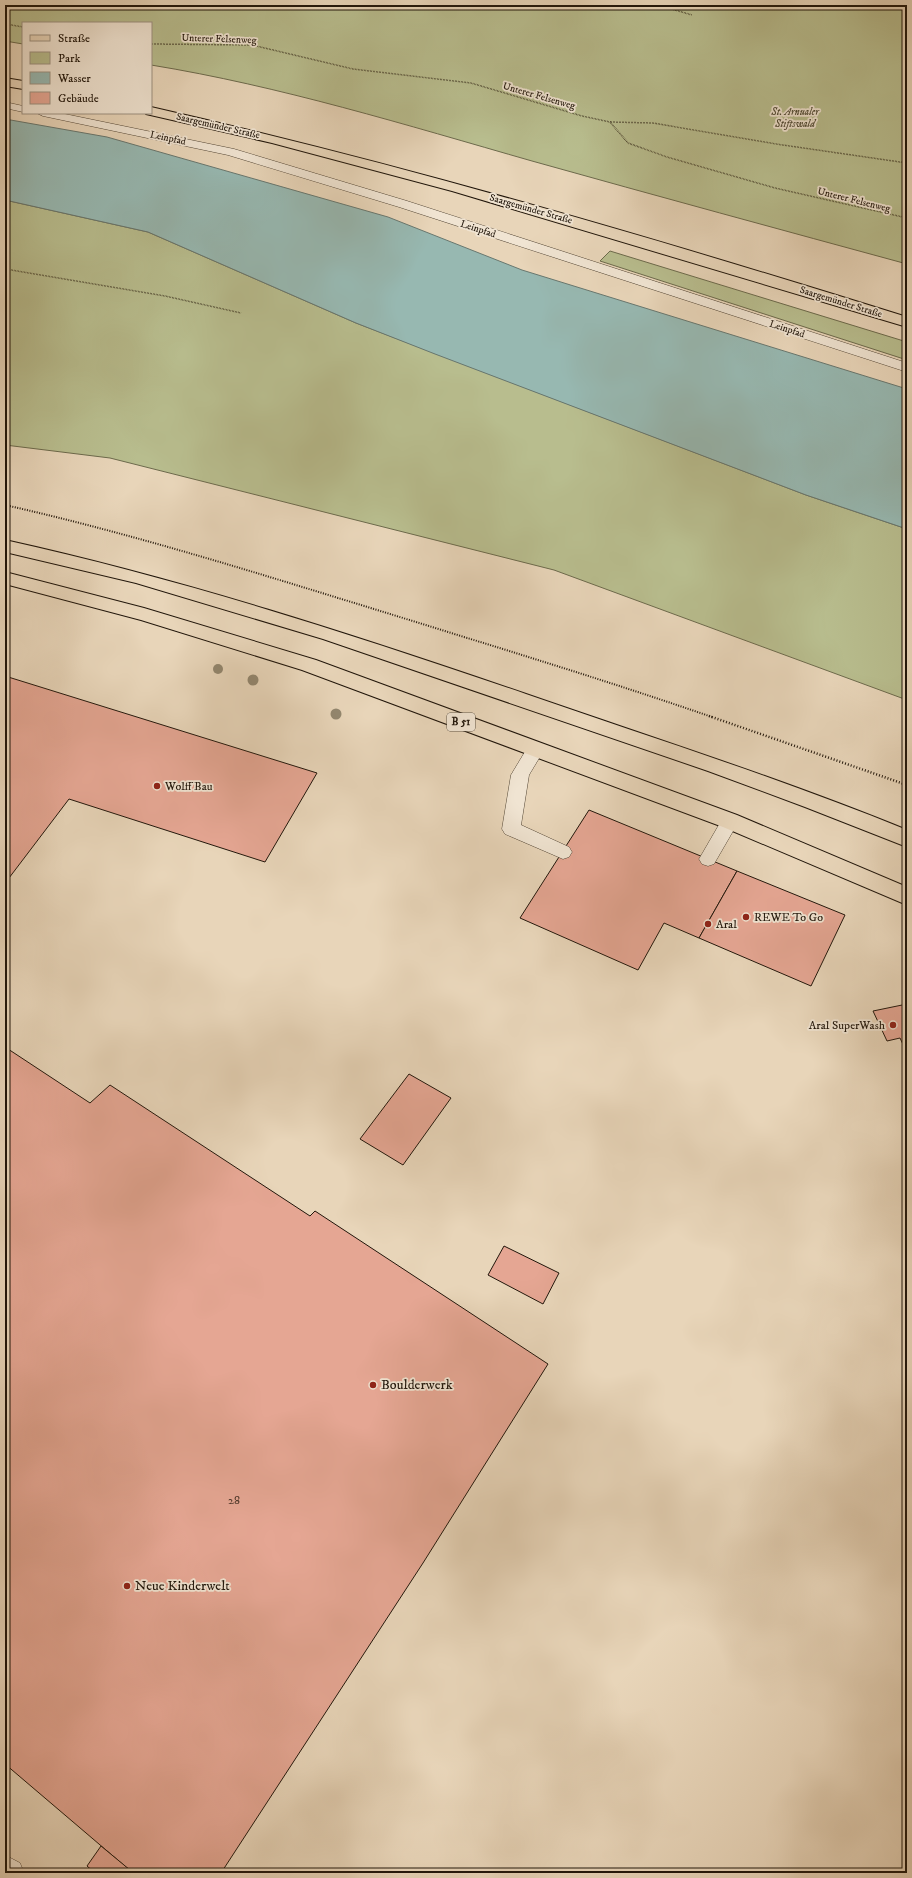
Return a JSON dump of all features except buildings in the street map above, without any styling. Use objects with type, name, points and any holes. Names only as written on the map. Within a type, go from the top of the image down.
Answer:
[{"type":"main road","points":[[5,82],[22,86]]},
{"type":"main road","name":"Saargemünder Straße","points":[[152,111],[247,132],[375,165],[530,209],[907,322]]},
{"type":"main road","points":[[5,546],[132,575],[341,637],[751,778],[907,839]]},
{"type":"main road","name":"B 51","points":[[5,578],[144,614],[309,665],[730,821],[907,896]]},
{"type":"lane","points":[[5,105],[22,109]]},
{"type":"lane","name":"Leinpfad","points":[[49,114],[174,139],[237,154],[403,204],[907,368]]},
{"type":"lane","points":[[535,750],[520,775],[511,829],[562,852]]},
{"type":"lane","points":[[708,859],[730,821]]},
{"type":"lane","points":[[5,1869],[10,1873]]},
{"type":"path","points":[[658,5],[692,15]]},
{"type":"path","points":[[5,24],[22,27]]},
{"type":"path","name":"Unterer Felsenweg","points":[[152,44],[252,45],[353,69],[471,83],[582,116],[610,122],[628,143],[667,157],[775,188],[907,218]]},
{"type":"path","points":[[610,122],[653,123],[776,144],[907,163]]},
{"type":"path","points":[[5,269],[165,296],[241,313]]},
{"type":"path","points":[[5,505],[80,522],[238,567],[640,692],[907,785]]},
{"type":"green space","name":"St. Arnualer Stiftswald","points":[[5,5],[907,5],[907,264],[579,174],[343,107],[247,84],[152,65],[152,22],[22,22],[22,44],[5,41]]},
{"type":"green space","points":[[5,200],[148,232],[356,323],[806,495],[907,529],[907,700],[554,570],[110,458],[5,445]]},
{"type":"green space","points":[[610,251],[907,342],[907,360],[600,261]]},
{"type":"water","points":[[5,119],[107,137],[388,217],[522,270],[907,389],[907,529],[806,495],[435,354],[356,323],[148,232],[5,200]]},
{"type":"place","name":"Wolff Bau","points":[[157,786]]},
{"type":"place","name":"REWE To Go","points":[[746,917]]},
{"type":"place","name":"Aral","points":[[708,924]]},
{"type":"place","name":"Aral SuperWash","points":[[893,1025]]},
{"type":"place","name":"Boulderwerk","points":[[373,1385]]},
{"type":"place","name":"Neue Kinderwelt","points":[[127,1586]]}]
